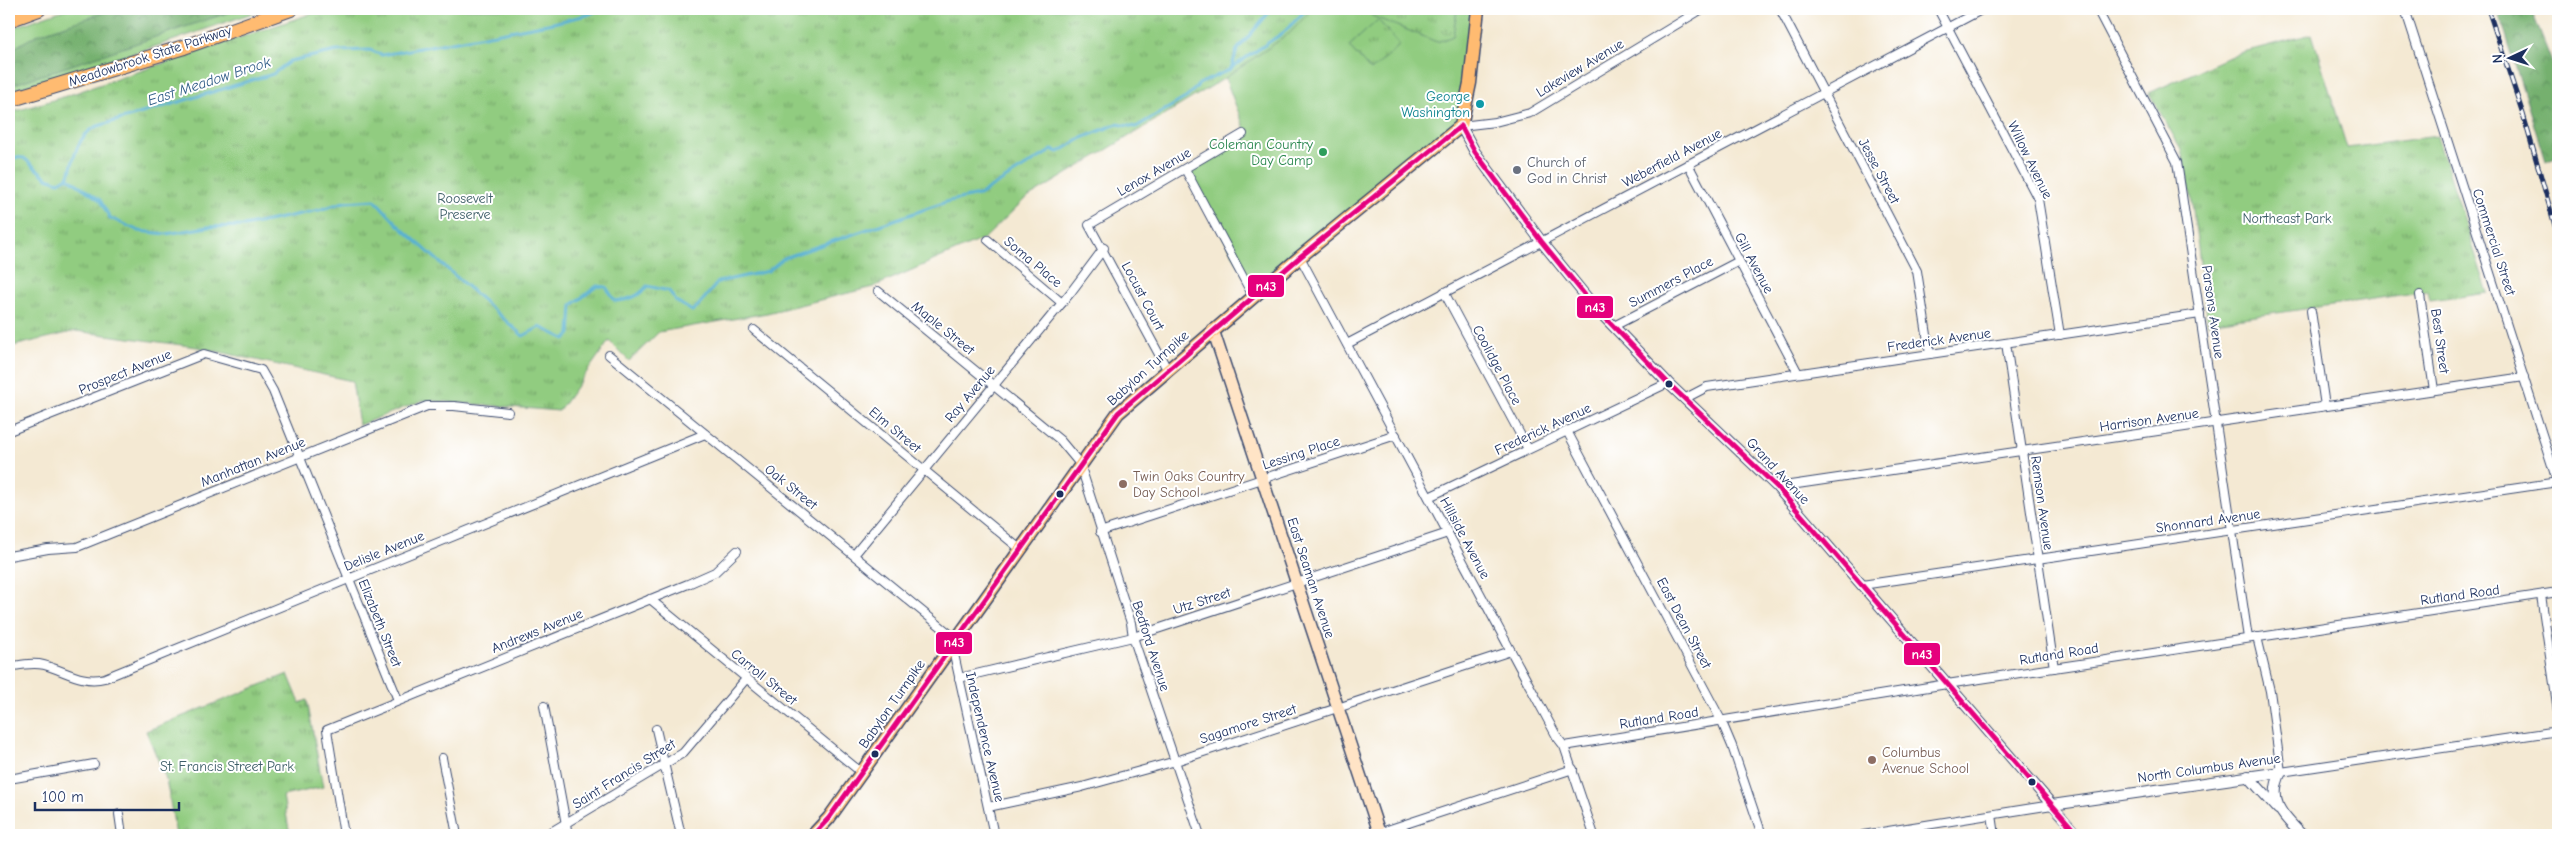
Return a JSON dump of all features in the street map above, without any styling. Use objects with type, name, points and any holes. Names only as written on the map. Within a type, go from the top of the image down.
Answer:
[{"type":"highway","points":[[9,20],[39,9]]},
{"type":"highway","name":"Meadowbrook State Parkway","points":[[9,100],[174,50],[291,9]]},
{"type":"main road","points":[[1462,126],[1470,82],[1478,9]]},
{"type":"main road","name":"Babylon Turnpike","points":[[813,835],[829,818],[862,773],[1118,412],[1253,296],[1462,126]]},
{"type":"main road","name":"East Seaman Avenue","points":[[1213,330],[1338,708],[1377,834]]},
{"type":"street","name":"Lakeview Avenue","points":[[1462,126],[1495,122],[1530,113],[1702,9]]},
{"type":"street","name":"Jesse Street","points":[[1780,9],[1917,271],[1930,354]]},
{"type":"street","name":"Willow Avenue","points":[[1938,9],[2038,199],[2060,335]]},
{"type":"street","name":"Weberfield Avenue","points":[[1347,344],[1983,9]]},
{"type":"street","name":"Parsons Avenue","points":[[2096,9],[2177,162],[2248,638]]},
{"type":"street","name":"Commercial Street","points":[[2405,9],[2558,483]]},
{"type":"street","name":"Grand Avenue","points":[[1462,126],[1475,152],[1580,290],[1668,383],[1777,487],[2078,835]]},
{"type":"street","name":"Lenox Avenue","points":[[1096,236],[1089,225],[1243,134]]},
{"type":"street","name":"Gill Avenue","points":[[1688,164],[1798,373]]},
{"type":"street","points":[[1185,169],[1253,296]]},
{"type":"street","name":"Locust Court","points":[[1096,236],[1167,369]]},
{"type":"street","name":"Soma Place","points":[[988,240],[1062,303]]},
{"type":"street","name":"Ray Avenue","points":[[854,555],[1062,303],[1104,248]]},
{"type":"street","name":"Hillside Avenue","points":[[1300,257],[1557,737],[1564,746],[1594,835]]},
{"type":"street","name":"Summers Place","points":[[1614,326],[1739,261]]},
{"type":"street","name":"Maple Street","points":[[878,291],[1060,440],[1080,464]]},
{"type":"street","name":"Coolidge Place","points":[[1444,292],[1528,449]]},
{"type":"street","name":"Best Street","points":[[2420,295],[2434,390]]},
{"type":"street","points":[[2311,311],[2325,406]]},
{"type":"street","name":"Frederick Avenue","points":[[1684,399],[1706,387],[2200,314]]},
{"type":"street","name":"Elm Street","points":[[754,330],[1020,549]]},
{"type":"street","name":"Remson Avenue","points":[[2006,343],[2054,668]]},
{"type":"street","name":"Prospect Avenue","points":[[9,431],[204,354],[253,366]]},
{"type":"street","name":"Oak Street","points":[[609,355],[854,555],[954,642]]},
{"type":"street","name":"Elizabeth Street","points":[[253,366],[264,373],[398,700]]},
{"type":"street","name":"Harrison Avenue","points":[[1777,487],[2524,377]]},
{"type":"street","name":"Frederick Avenue","points":[[1428,496],[1668,383]]},
{"type":"street","name":"Manhattan Avenue","points":[[9,556],[77,546],[427,406],[454,406],[508,412]]},
{"type":"street","name":"East Dean Street","points":[[1567,431],[1720,720],[1732,746],[1762,835]]},
{"type":"street","name":"Delisle Avenue","points":[[9,667],[43,665],[71,676],[97,680],[105,678],[705,434]]},
{"type":"street","name":"Lessing Place","points":[[1100,532],[1396,435]]},
{"type":"street","name":"Bedford Avenue","points":[[1080,464],[1100,532],[1131,623],[1133,637],[1200,835]]},
{"type":"street","name":"Shonnard Avenue","points":[[1862,585],[2558,483]]},
{"type":"street","name":"Utz Street","points":[[959,678],[1133,637],[1448,533]]},
{"type":"street","name":"Andrews Avenue","points":[[344,835],[327,730],[715,572],[736,551]]},
{"type":"street","name":"Rutland Road","points":[[1564,746],[1947,684],[2558,592]]},
{"type":"street","points":[[2541,595],[2558,712]]},
{"type":"street","name":"Carroll Street","points":[[650,599],[862,773]]},
{"type":"street","points":[[2257,637],[2270,691],[2281,772],[2276,789],[2278,810]]},
{"type":"street","name":"Independence Avenue","points":[[954,642],[959,678],[994,835]]},
{"type":"street","name":"Sagamore Street","points":[[988,807],[1082,787],[1176,761],[1511,651]]},
{"type":"street","name":"Saint Francis Street","points":[[546,835],[666,765],[683,753],[746,679]]},
{"type":"street","points":[[544,706],[568,835]]},
{"type":"street","points":[[656,729],[681,835]]},
{"type":"street","name":"North Columbus Avenue","points":[[1864,835],[1884,834],[1992,815],[2558,731]]},
{"type":"street","points":[[442,758],[457,835]]},
{"type":"street","points":[[9,779],[94,764]]},
{"type":"street","points":[[1377,834],[1573,769]]},
{"type":"street","points":[[2248,776],[2302,835]]},
{"type":"street","points":[[119,814],[122,835]]},
{"type":"street","points":[[1992,815],[1995,835]]},
{"type":"street","points":[[9,822],[11,835]]},
{"type":"green space","points":[[66,9],[264,9],[160,45],[9,91],[9,29]]},
{"type":"green space","points":[[114,9],[239,9],[9,86],[9,51],[36,35]]},
{"type":"green space","name":"Roosevelt Preserve","points":[[325,9],[1312,9],[1290,33],[1225,78],[1024,200],[985,238],[873,287],[767,313],[659,332],[629,361],[609,341],[559,411],[424,400],[359,425],[352,381],[197,347],[76,331],[9,347],[9,113],[63,97]]},
{"type":"green space","name":"Coleman Country Day Camp","points":[[1265,9],[1479,9],[1462,125],[1254,294],[1188,170],[1247,134],[1225,78],[1281,39]]},
{"type":"green space","points":[[1365,9],[1457,9],[1453,36],[1437,42],[1372,16]]},
{"type":"green space","points":[[2498,9],[2531,9],[2558,78],[2558,156],[2545,161]]},
{"type":"green space","points":[[1378,20],[1400,45],[1371,71],[1349,46]]},
{"type":"green space","name":"Northeast Park","points":[[2312,34],[2347,148],[2437,136],[2488,293],[2430,301],[2428,291],[2208,323],[2191,195],[2181,149],[2149,93],[2236,54]]},
{"type":"green space","name":"St. Francis Street Park","points":[[288,674],[300,703],[307,700],[323,787],[283,796],[290,835],[176,835],[166,779],[146,731]]},
{"type":"waterway","name":"East Meadow Brook","points":[[9,157],[24,158],[47,178],[59,182],[69,176],[80,142],[95,127],[273,74],[290,61],[337,51],[370,50],[382,55],[553,23],[587,15],[601,9]]},
{"type":"waterway","points":[[67,177],[100,200],[110,218],[139,231],[166,234],[208,227],[244,226],[319,210],[344,202],[375,200],[399,226],[523,336],[540,327],[565,339],[570,334],[572,305],[597,286],[606,287],[615,301],[633,297],[647,286],[669,291],[676,301],[692,311],[718,282],[768,271],[784,258],[949,201],[979,195],[1052,150],[1059,152],[1082,138],[1117,124],[1136,127],[1187,97],[1199,84],[1231,69],[1237,50],[1272,9]]},
{"type":"waterway","points":[[1231,68],[1284,32],[1307,9]]},
{"type":"railway","points":[[2488,9],[2523,114],[2558,236]]},
{"type":"transit line","name":"n43","points":[[813,835],[829,818],[1118,413],[1300,257],[1461,126],[1475,152],[1541,241],[1593,305],[1668,383],[1777,487],[2078,835]]},
{"type":"place","name":"George Washington","points":[[1480,104]]},
{"type":"place","name":"Coleman Country Day Camp","points":[[1323,152]]},
{"type":"place","name":"Church of God in Christ","points":[[1517,170]]},
{"type":"place","name":"Twin Oaks Country Day School","points":[[1123,484]]},
{"type":"place","name":"Columbus Avenue School","points":[[1872,760]]}]
